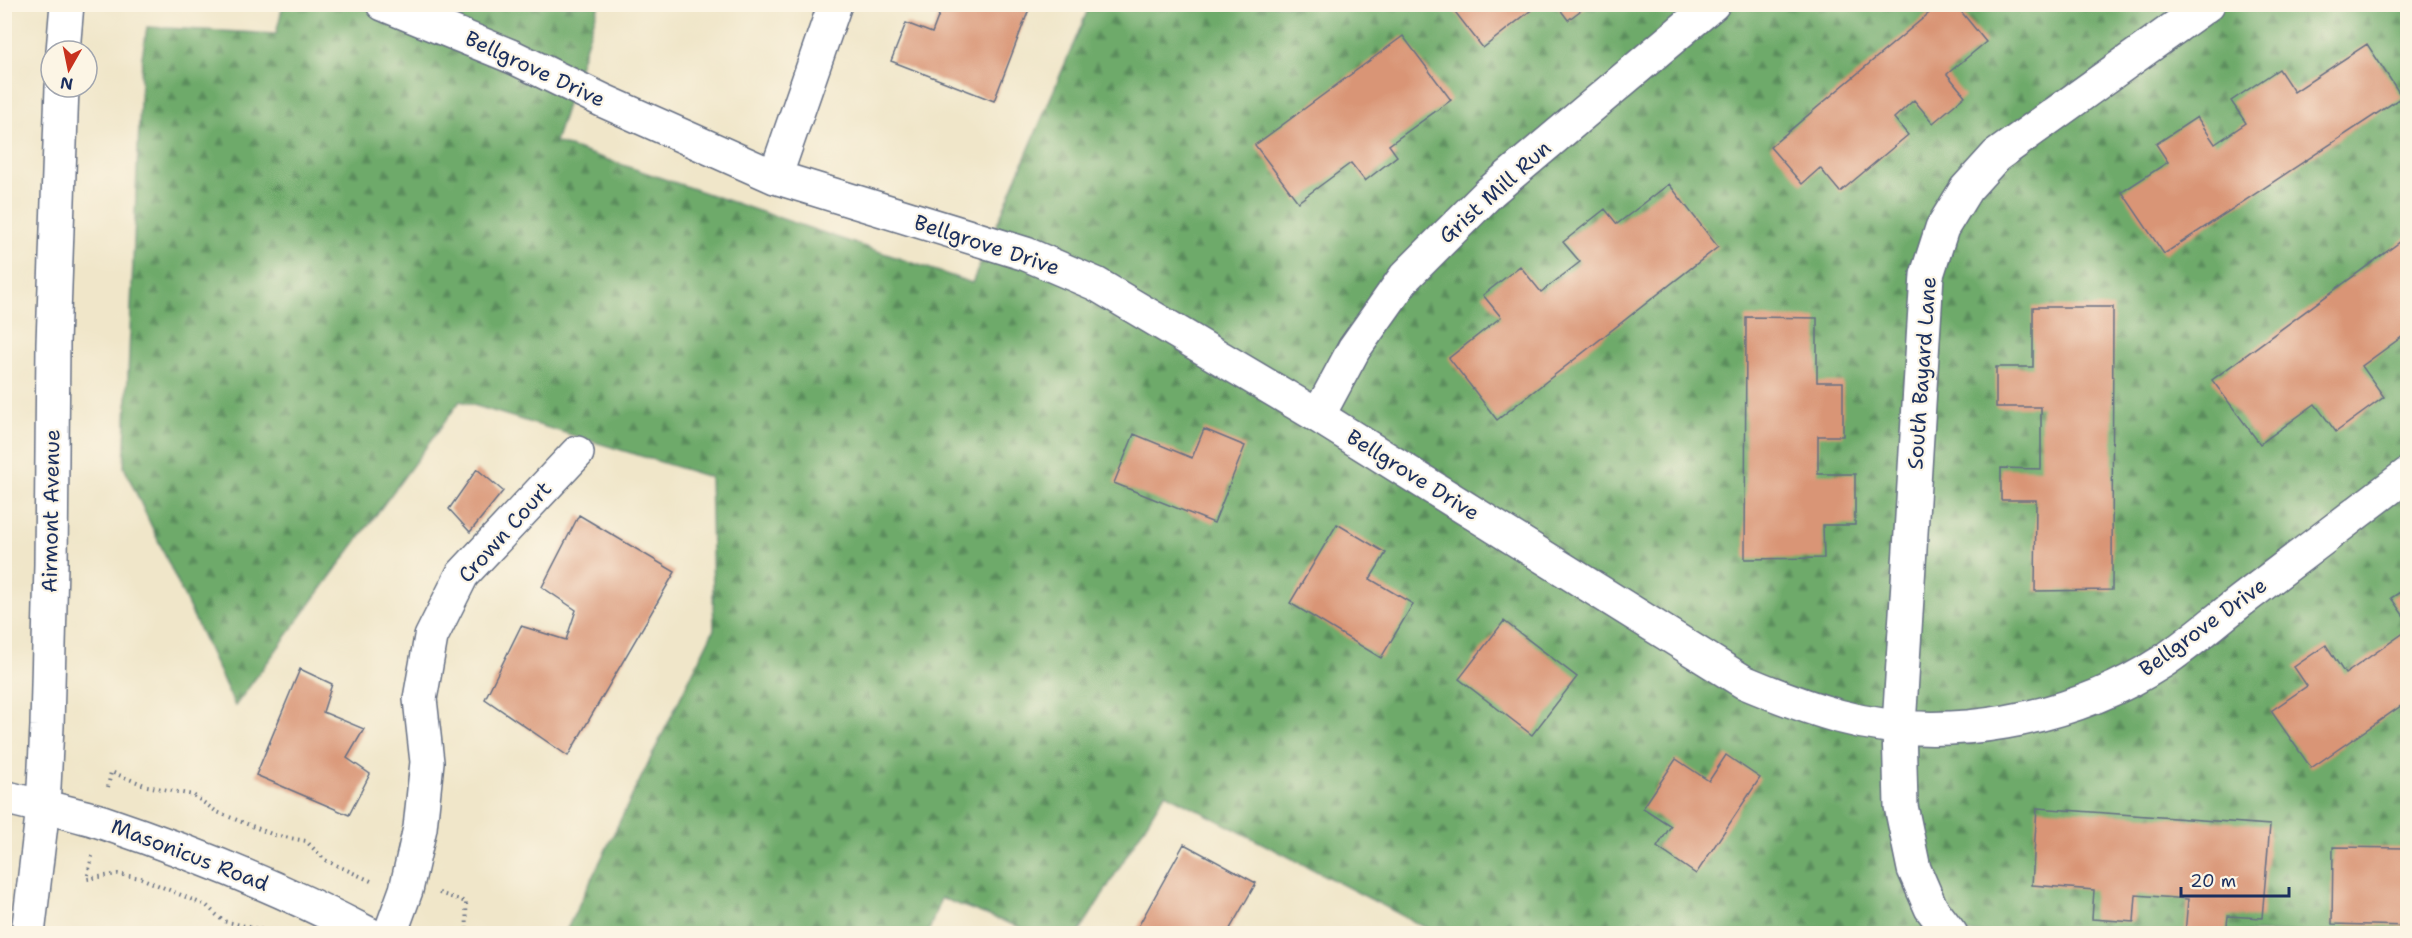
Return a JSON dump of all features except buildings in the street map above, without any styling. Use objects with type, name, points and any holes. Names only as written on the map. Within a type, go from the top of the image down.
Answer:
[{"type":"street","points":[[64,39],[67,4]]},
{"type":"street","name":"Bellgrove Drive","points":[[383,4],[513,57],[604,101],[775,177],[1026,254],[1096,284],[1318,416],[1744,682],[1785,700],[1840,717],[1899,726],[1941,728],[1999,723],[2063,709],[2110,690],[2162,662],[2408,474]]},
{"type":"street","points":[[775,177],[835,4]]},
{"type":"street","name":"Grist Mill Run","points":[[1318,416],[1354,349],[1406,277],[1490,192],[1713,4]]},
{"type":"street","name":"South Bayard Lane","points":[[1951,933],[1931,908],[1914,869],[1901,806],[1899,726],[1927,275],[1942,228],[1966,189],[1996,156],[2208,4]]},
{"type":"street","name":"Airmont Avenue","points":[[28,933],[44,807],[51,564],[52,343],[62,99]]},
{"type":"street","name":"Crown Court","points":[[390,933],[406,890],[420,828],[427,762],[420,699],[431,637],[462,575],[578,453]]},
{"type":"street","name":"Masonicus Road","points":[[4,797],[100,821],[232,869],[305,900],[369,933]]},
{"type":"path","points":[[87,879],[117,874],[141,878],[207,906],[223,921],[280,933]]},
{"type":"green space","points":[[283,5],[599,5],[555,142],[972,283],[1090,5],[2407,5],[2407,933],[1436,933],[1165,793],[1079,933],[1035,933],[941,898],[928,933],[565,933],[714,629],[710,477],[460,401],[235,706],[124,467],[142,57],[147,27],[276,34]]}]
